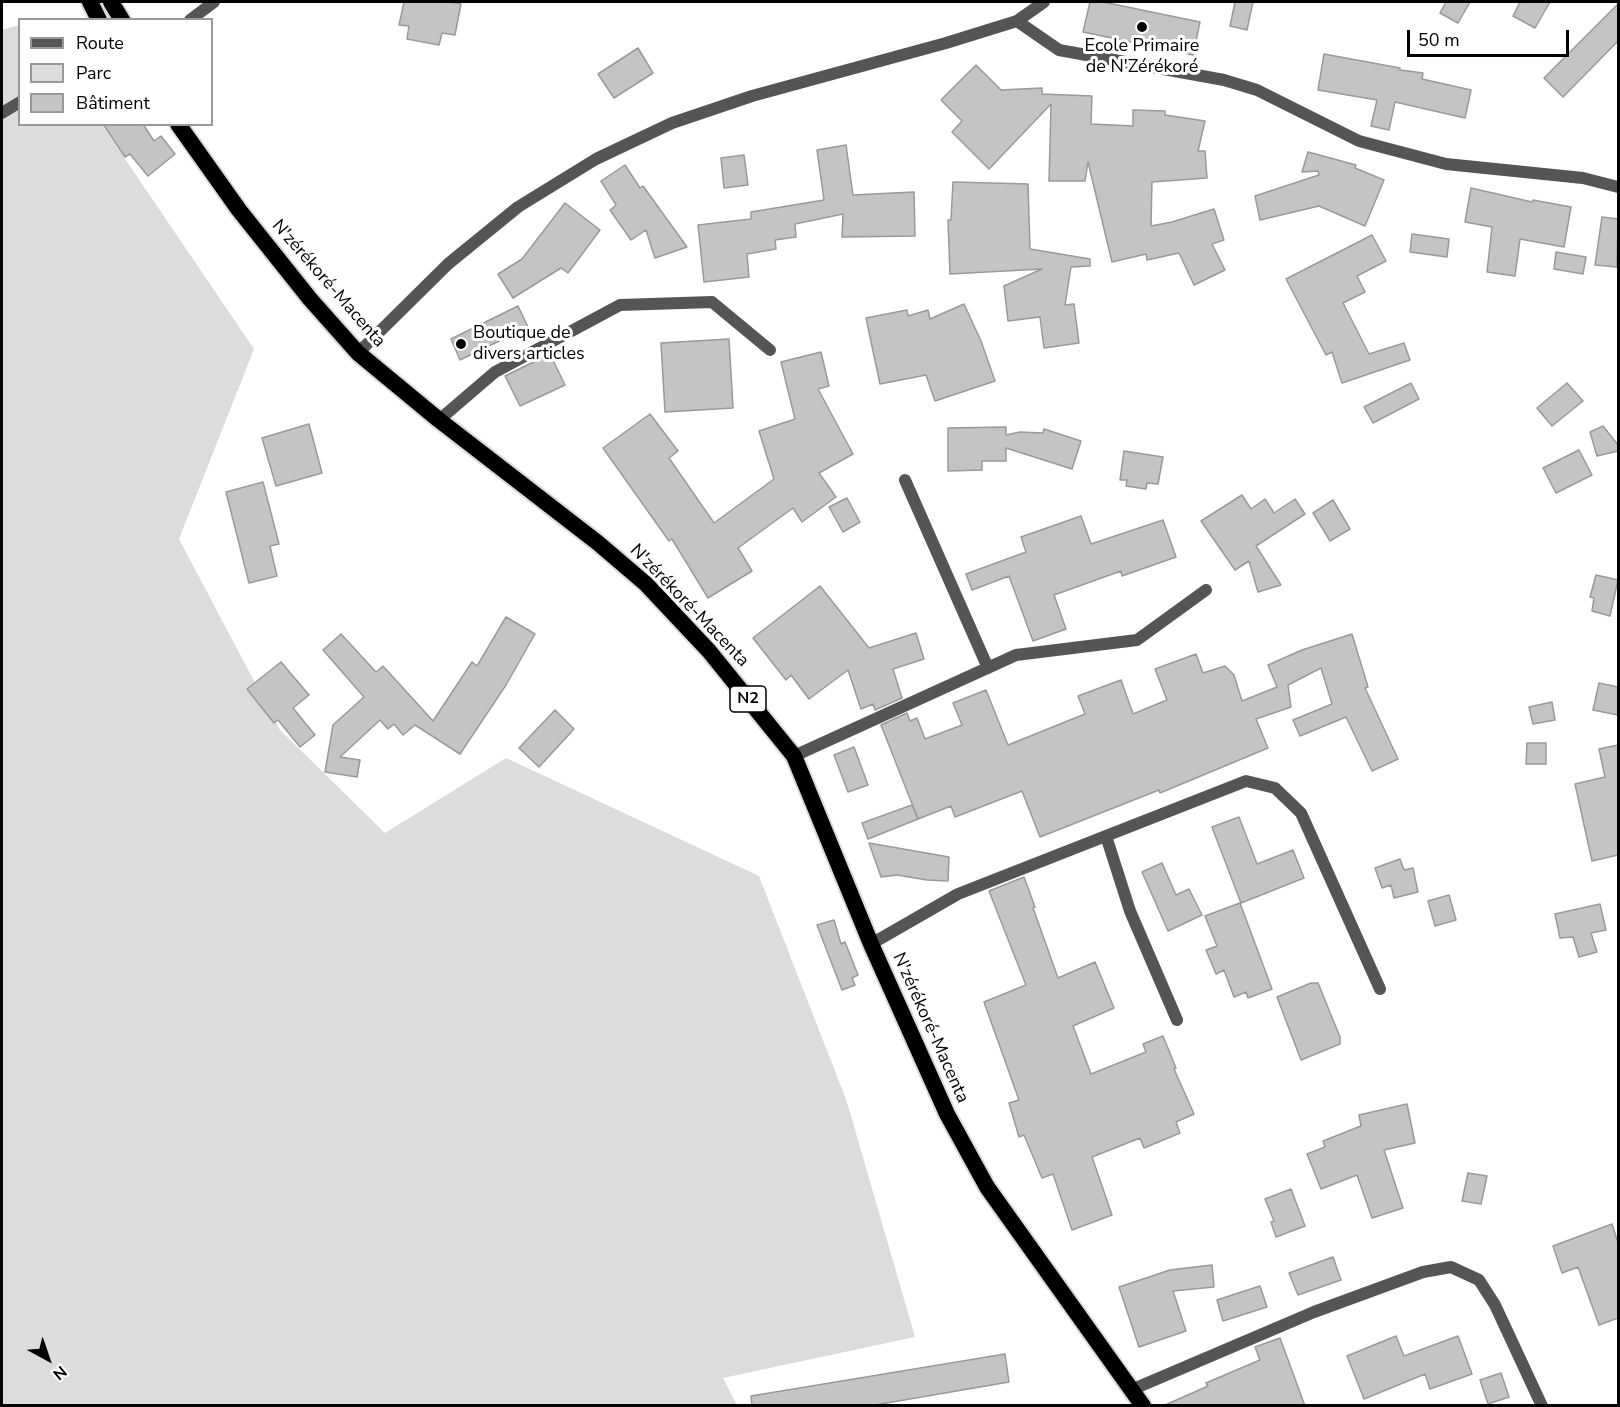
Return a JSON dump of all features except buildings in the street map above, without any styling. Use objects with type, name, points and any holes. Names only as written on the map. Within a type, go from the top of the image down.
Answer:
[{"type":"highway","points":[[90,2],[98,18]]},
{"type":"highway","points":[[111,2],[121,18]]},
{"type":"highway","name":"N'zérékoré-Macenta","points":[[179,126],[239,210],[310,299],[358,352],[439,420],[598,543],[646,584],[709,651],[794,756],[871,944],[947,1114],[987,1186],[1143,1406]]},
{"type":"street","points":[[193,18],[214,2]]},
{"type":"street","points":[[358,352],[457,256],[519,207],[596,159],[672,123],[742,99],[1017,21],[1044,2]]},
{"type":"street","points":[[1017,21],[1059,50],[1224,80],[1257,90],[1359,141],[1446,164],[1582,178],[1618,187]]},
{"type":"street","points":[[2,113],[18,103]]},
{"type":"street","points":[[439,420],[495,372],[620,305],[712,302],[770,350]]},
{"type":"street","points":[[905,480],[988,668]]},
{"type":"street","points":[[794,756],[1016,655],[1137,640],[1206,590]]},
{"type":"street","points":[[871,944],[958,894],[1246,781],[1275,788],[1301,813],[1380,989]]},
{"type":"street","points":[[1106,836],[1130,911],[1178,1020]]},
{"type":"street","points":[[1131,1390],[1314,1312],[1423,1272],[1451,1267],[1479,1280],[1495,1305],[1542,1406]]},
{"type":"green space","points":[[18,25],[18,126],[103,126],[254,349],[179,539],[280,730],[385,833],[506,758],[759,876],[847,1102],[915,1337],[723,1378],[737,1405],[2,1406],[2,30]]},
{"type":"place","name":"Ecole Primaire de N'Zérékoré","points":[[1142,27]]},
{"type":"place","name":"Boutique de divers articles","points":[[461,344]]}]
